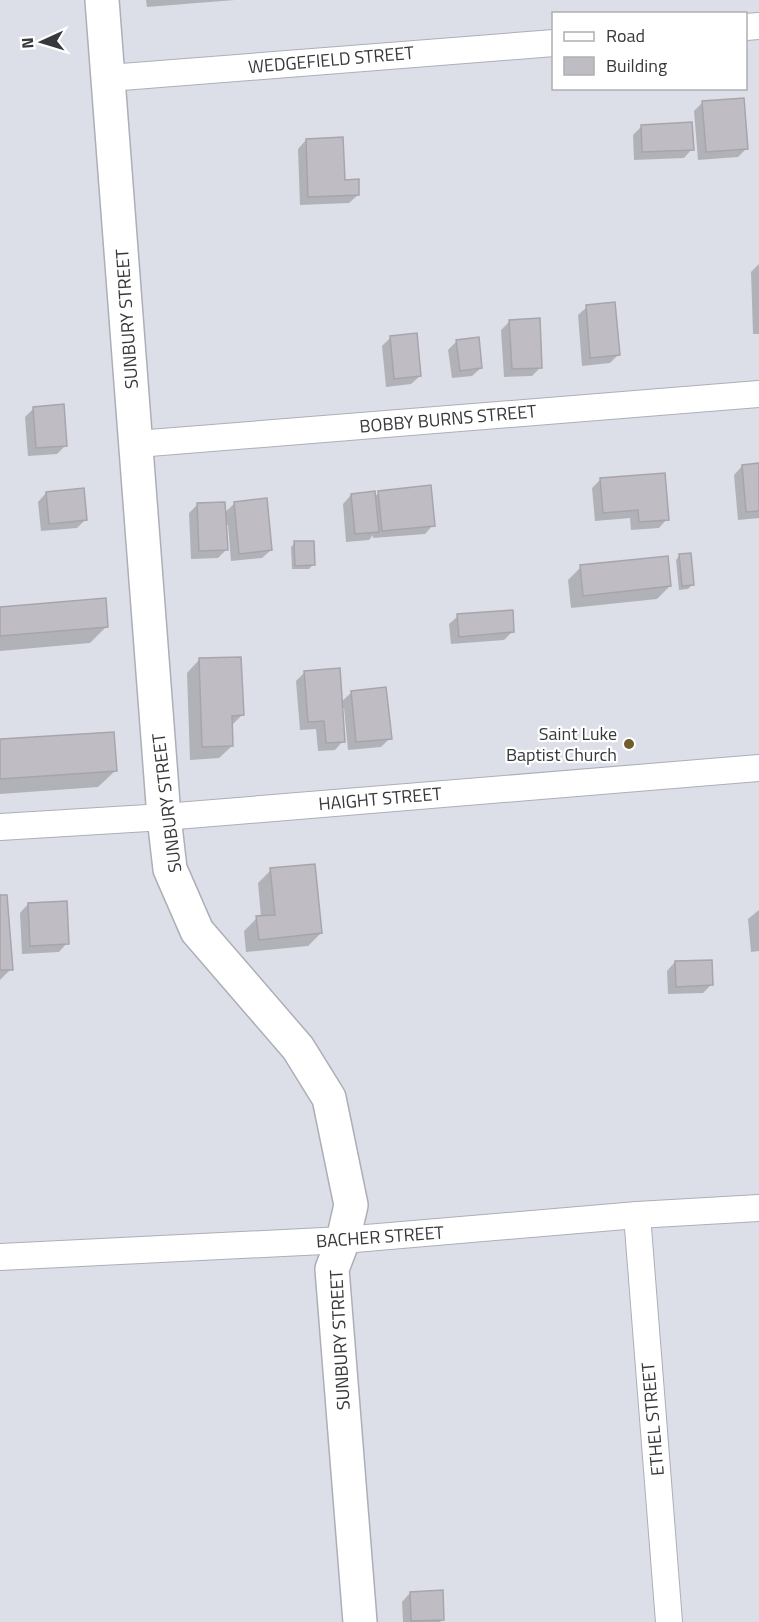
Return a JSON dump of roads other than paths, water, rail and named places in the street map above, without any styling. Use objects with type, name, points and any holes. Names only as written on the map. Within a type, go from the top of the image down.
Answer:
[{"type":"street","name":"SUNBURY STREET","points":[[102,0],[164,817],[170,869],[197,931],[298,1048],[329,1098],[351,1206],[343,1240],[332,1269],[360,1622]]},
{"type":"street","name":"WEDGEFIELD STREET","points":[[109,78],[552,43]]},
{"type":"street","name":"BOBBY BURNS STREET","points":[[137,444],[759,394]]},
{"type":"street","name":"HAIGHT STREET","points":[[0,827],[164,817],[759,768]]},
{"type":"street","name":"BACHER STREET","points":[[0,1257],[343,1240],[637,1215],[759,1208]]},
{"type":"street","name":"ETHEL STREET","points":[[637,1215],[669,1622]]},
{"type":"place","name":"Saint Luke Baptist Church","points":[[629,744]]}]
